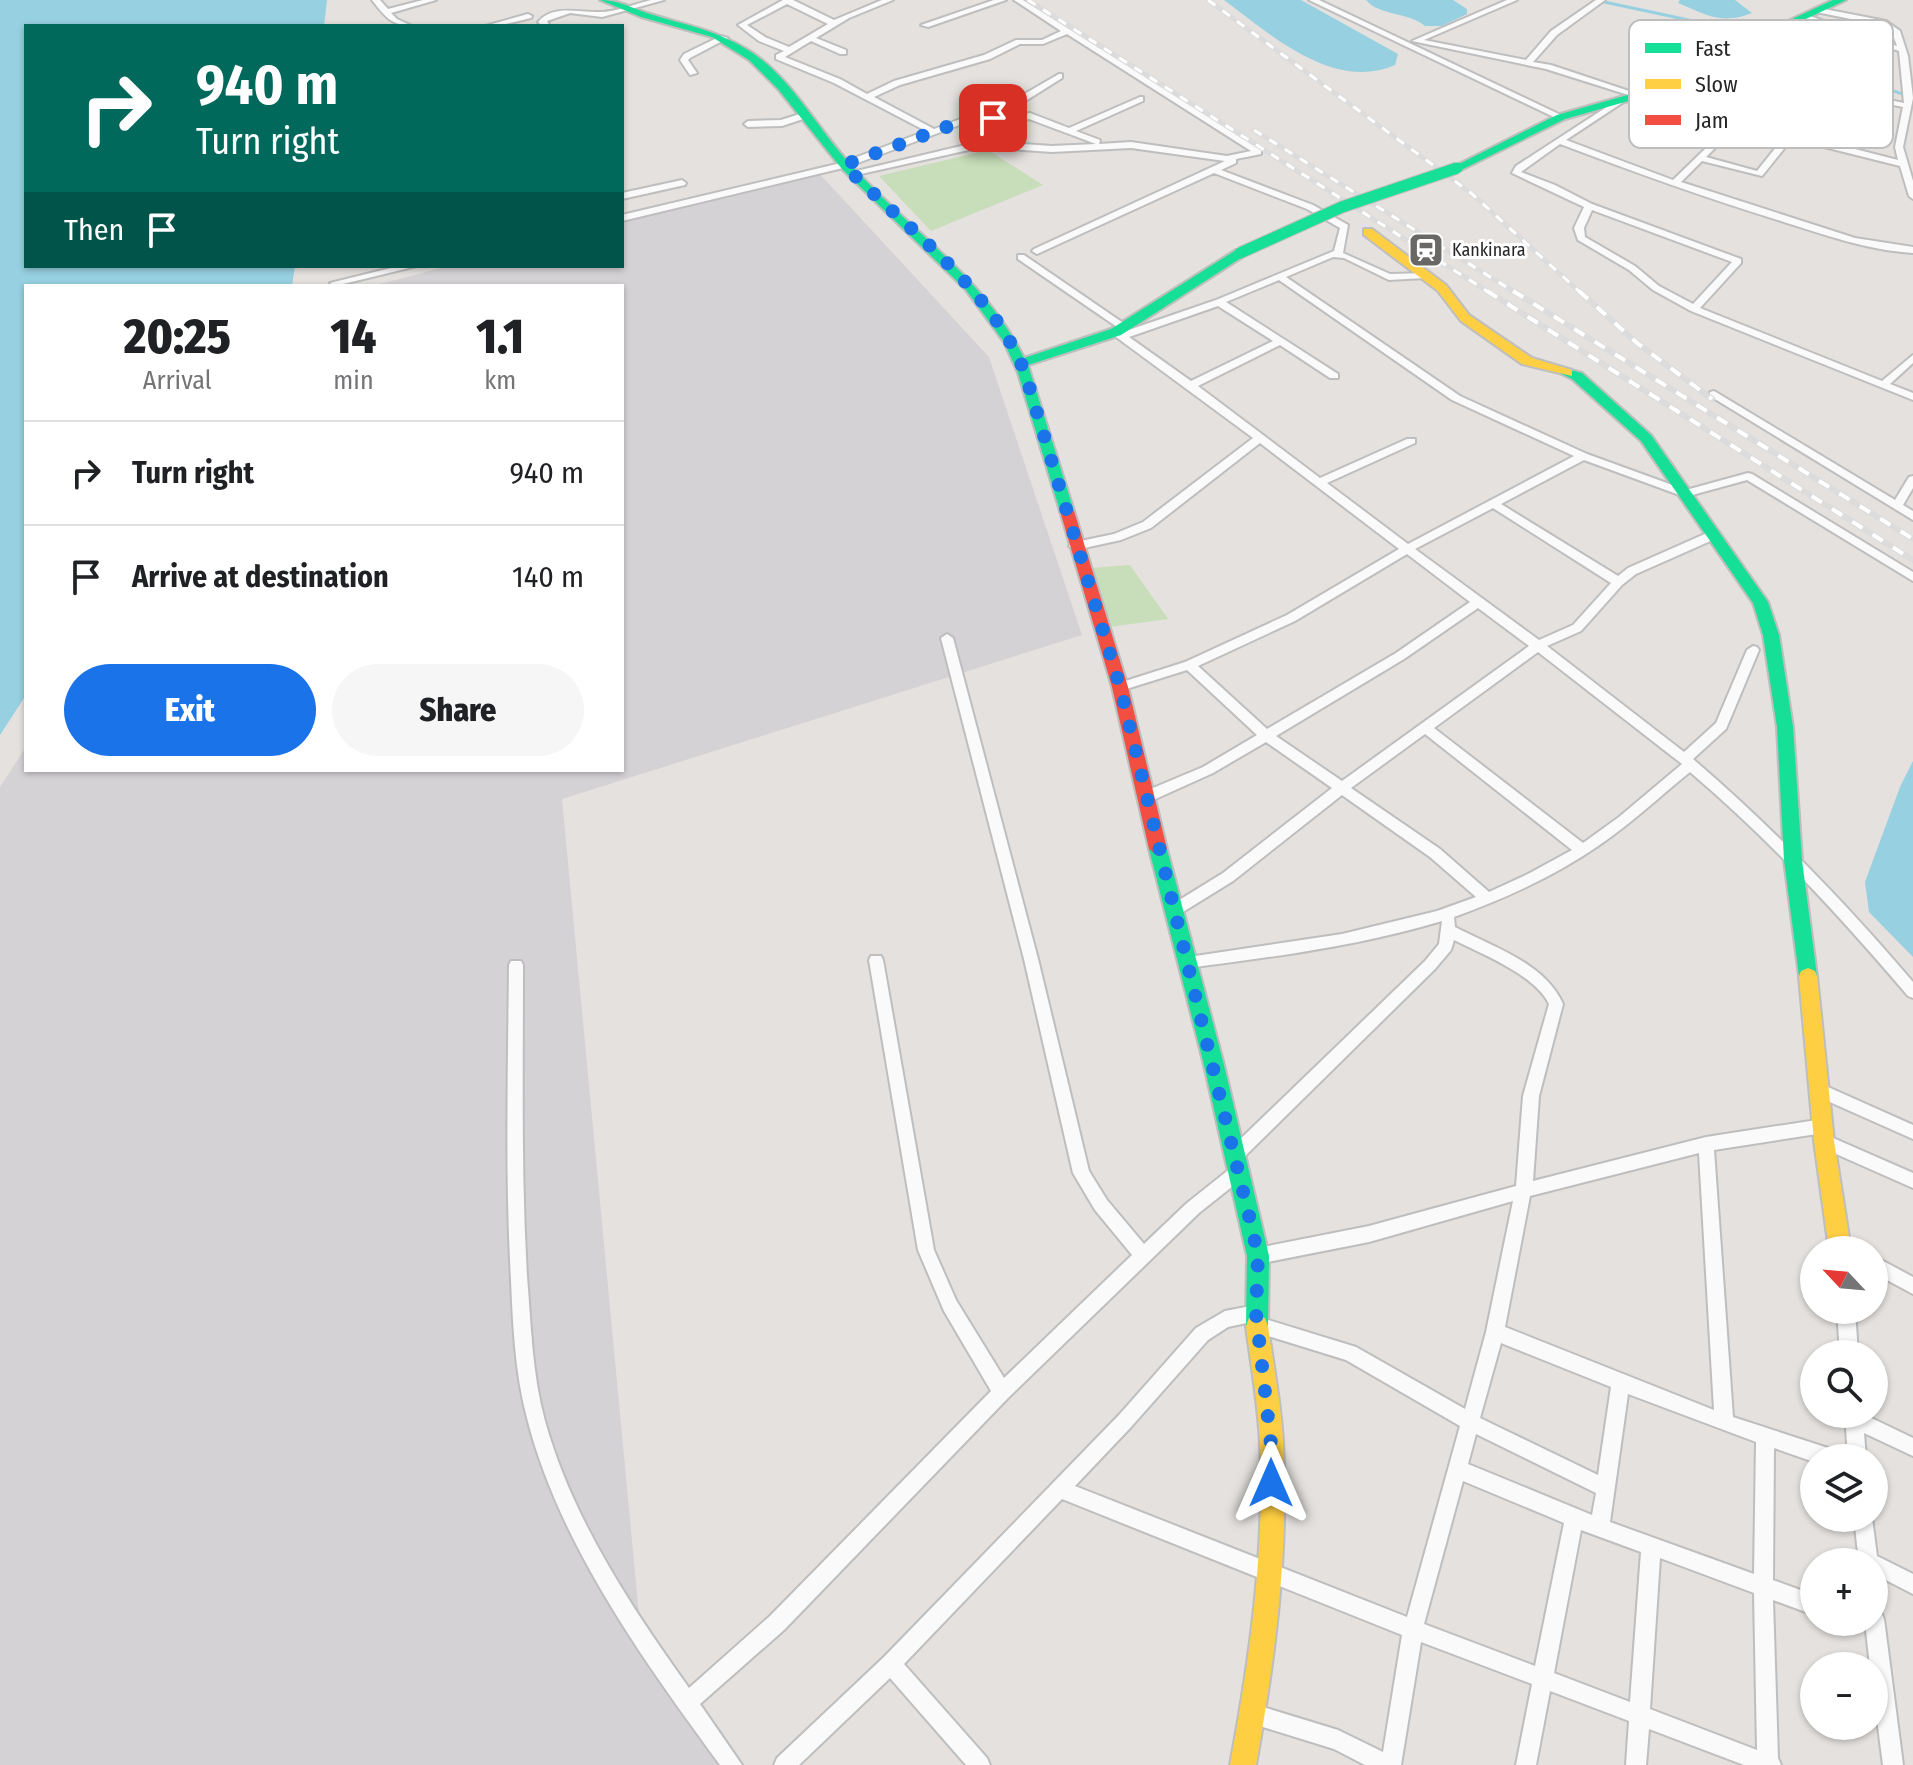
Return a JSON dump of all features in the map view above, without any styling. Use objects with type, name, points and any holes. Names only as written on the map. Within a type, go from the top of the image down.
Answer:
[{"type":"main road","points":[[605,0],[725,39],[755,62],[806,115],[848,169],[984,304],[1007,334],[1021,363],[1120,687],[1258,1256],[1257,1319],[1272,1453],[1268,1572],[1253,1714],[1243,1765]]},
{"type":"main road","points":[[1795,20],[1816,9]]},
{"type":"main road","points":[[1021,363],[1121,332],[1240,253],[1342,207],[1457,168],[1561,117],[1627,98]]},
{"type":"main road","points":[[1368,232],[1447,293],[1465,318],[1536,365],[1568,372],[1584,381],[1646,438],[1711,536],[1760,602],[1771,635],[1785,727],[1793,860],[1814,1022],[1823,1133],[1840,1236]]},
{"type":"street","points":[[380,6],[408,0]]},
{"type":"street","points":[[380,6],[432,0]]},
{"type":"street","points":[[544,24],[544,19],[567,11],[599,16],[660,0]]},
{"type":"street","points":[[769,0],[785,2],[833,23]]},
{"type":"street","points":[[755,62],[779,57],[833,23],[889,0]]},
{"type":"street","points":[[925,25],[1002,0]]},
{"type":"street","points":[[1018,0],[1258,152],[1037,251]]},
{"type":"street","points":[[1313,0],[1412,43],[1561,117]]},
{"type":"street","points":[[1412,43],[1513,0]]},
{"type":"street","points":[[1528,63],[1554,33],[1600,1]]},
{"type":"street","points":[[785,2],[743,23],[743,27],[789,50]]},
{"type":"street","points":[[380,6],[401,24]]},
{"type":"street","points":[[1816,9],[1864,20]]},
{"type":"street","points":[[1816,9],[1838,20]]},
{"type":"street","points":[[497,24],[528,16]]},
{"type":"street","points":[[392,24],[398,23]]},
{"type":"street","points":[[1893,28],[1906,54],[1909,95],[1899,138],[1913,196]]},
{"type":"street","points":[[693,73],[685,64],[687,56],[748,31]]},
{"type":"street","points":[[867,97],[897,83],[987,57],[1019,42],[1043,42],[1067,31]]},
{"type":"street","points":[[810,38],[843,52]]},
{"type":"street","points":[[1412,43],[1528,63],[1591,79],[1627,98],[1519,168],[1516,173],[1589,206],[1738,261],[1694,309]]},
{"type":"street","points":[[779,57],[932,131]]},
{"type":"street","points":[[848,169],[932,131],[1024,98],[1059,76]]},
{"type":"street","points":[[1067,132],[1140,99]]},
{"type":"street","points":[[984,113],[1001,120],[1027,115],[1109,145]]},
{"type":"street","points":[[748,124],[778,123],[806,115]]},
{"type":"street","points":[[1560,141],[1674,184],[1824,232],[1913,250]]},
{"type":"street","points":[[624,218],[848,169],[982,144],[1052,149],[1109,145],[1239,158]]},
{"type":"street","points":[[1674,184],[1710,148]]},
{"type":"street","points":[[1700,158],[1759,174],[1780,148]]},
{"type":"street","points":[[1840,148],[1904,164]]},
{"type":"street","points":[[1213,170],[1310,207],[1345,227],[1338,254]]},
{"type":"street","points":[[624,196],[682,183]]},
{"type":"street","points":[[1589,206],[1579,228],[1581,238],[1632,268],[1656,288],[1694,309],[1913,397]]},
{"type":"street","points":[[1121,332],[1219,302],[1338,254],[1389,277],[1425,275]]},
{"type":"street","points":[[1021,257],[1539,645],[1687,761],[1793,860],[1913,992]]},
{"type":"street","points":[[335,283],[403,268]]},
{"type":"street","points":[[1279,276],[1456,398],[1583,456],[1685,494],[1748,476],[1913,577]]},
{"type":"street","points":[[1219,302],[1334,376]]},
{"type":"street","points":[[1192,385],[1280,341]]},
{"type":"street","points":[[1883,385],[1913,358]]},
{"type":"street","points":[[1714,394],[1913,516]]},
{"type":"street","points":[[1075,546],[1117,537],[1147,525],[1261,437]]},
{"type":"street","points":[[1320,482],[1411,441]]},
{"type":"street","points":[[1120,687],[1189,665],[1291,618],[1407,549],[1583,456]]},
{"type":"street","points":[[1897,506],[1913,479]]},
{"type":"street","points":[[1492,503],[1618,582]]},
{"type":"street","points":[[1173,911],[1228,877],[1343,787],[1539,645],[1577,628],[1618,582],[1632,571],[1711,536]]},
{"type":"street","points":[[1146,797],[1194,778],[1400,656],[1478,602]]},
{"type":"street","points":[[947,638],[1031,959],[1081,1173],[1101,1205],[1143,1256]]},
{"type":"street","points":[[1187,962],[1318,946],[1449,923],[1582,850],[1687,761],[1721,726],[1753,650]]},
{"type":"street","points":[[1189,665],[1264,734],[1435,853],[1488,900]]},
{"type":"street","points":[[1426,728],[1582,850]]},
{"type":"street","points":[[687,1703],[788,1613],[1002,1392],[1193,1208],[1430,965],[1446,946],[1449,923]]},
{"type":"street","points":[[1253,1714],[1338,1740],[1388,1765],[1413,1629],[1495,1332],[1524,1188],[1531,1096],[1556,1004],[1554,995],[1539,980],[1449,923]]},
{"type":"street","points":[[876,960],[926,1250],[934,1275],[960,1325],[1002,1392]]},
{"type":"street","points":[[516,965],[517,1250],[528,1381],[537,1422],[566,1502],[606,1579],[687,1703],[732,1765]]},
{"type":"street","points":[[1819,1090],[1913,1132]]},
{"type":"street","points":[[1258,1256],[1384,1230],[1524,1188],[1706,1144],[1823,1133],[1913,1181]]},
{"type":"street","points":[[1706,1144],[1724,1423]]},
{"type":"street","points":[[1888,1272],[1913,1286]]},
{"type":"street","points":[[784,1765],[891,1664],[1060,1489],[1202,1334],[1225,1319],[1257,1319],[1350,1353],[1472,1423],[1604,1487]]},
{"type":"street","points":[[1495,1332],[1724,1423],[1800,1448]]},
{"type":"street","points":[[1600,1527],[1621,1382]]},
{"type":"street","points":[[1877,1428],[1913,1447]]},
{"type":"street","points":[[1060,1489],[1541,1680],[1762,1763],[1765,1436]]},
{"type":"street","points":[[1457,1469],[1574,1518],[1800,1600]]},
{"type":"street","points":[[1526,1765],[1574,1518]]},
{"type":"street","points":[[1636,1765],[1651,1546]]},
{"type":"street","points":[[1888,1571],[1913,1584]]},
{"type":"street","points":[[1872,1636],[1893,1765]]},
{"type":"street","points":[[891,1664],[980,1765]]},
{"type":"shaded area","points":[[817,171],[989,357],[1082,635],[562,799],[639,1615],[732,1765],[0,1765],[0,787],[24,750],[24,772],[624,772],[624,284],[380,284],[441,268],[624,268],[624,220]]},
{"type":"green space","points":[[988,150],[1043,185],[931,231],[879,176]]},
{"type":"green space","points":[[1130,565],[1168,619],[1109,627],[1091,568]]},
{"type":"water","points":[[0,0],[327,0],[324,24],[24,24],[24,268],[295,268],[292,284],[24,284],[24,698],[0,735]]},
{"type":"water","points":[[1224,0],[1301,0],[1398,54],[1395,65],[1372,71],[1349,71],[1326,66],[1283,43]]},
{"type":"water","points":[[1366,0],[1453,0],[1467,9],[1467,14],[1442,26],[1425,26],[1411,18],[1378,9]]},
{"type":"water","points":[[1680,0],[1735,0],[1752,13],[1741,17],[1714,17],[1678,3]]},
{"type":"water","points":[[1913,761],[1913,957],[1869,912],[1865,882],[1900,787]]},
{"type":"waterway","points":[[1595,0],[1689,20]]},
{"type":"waterway","points":[[1893,91],[1913,98]]},
{"type":"railway","points":[[1028,0],[1490,293]]},
{"type":"railway","points":[[1208,0],[1471,193],[1581,293]]},
{"type":"railway","points":[[1254,130],[1516,293]]},
{"type":"railway","points":[[1487,291],[1913,560]]},
{"type":"railway","points":[[1513,291],[1913,539]]},
{"type":"railway","points":[[1579,291],[1637,343],[1712,399]]},
{"type":"traffic: fast","points":[[605,0],[644,15],[716,35],[753,58],[782,87],[846,167],[970,287],[1010,342],[1025,373],[1067,511]]},
{"type":"traffic: fast","points":[[1798,20],[1841,0]]},
{"type":"traffic: fast","points":[[1457,168],[1561,117],[1629,98]]},
{"type":"traffic: fast","points":[[1240,253],[1342,207],[1457,168]]},
{"type":"traffic: fast","points":[[1021,363],[1116,332],[1240,253]]},
{"type":"traffic: fast","points":[[1567,373],[1577,376],[1646,438],[1760,602],[1771,635],[1785,727],[1793,860],[1808,976]]},
{"type":"traffic: fast","points":[[1158,849],[1214,1065],[1258,1256],[1257,1326]]},
{"type":"traffic: slow","points":[[1368,232],[1442,288],[1465,318],[1527,361],[1567,373]]},
{"type":"traffic: slow","points":[[1808,976],[1824,1141],[1838,1236]]},
{"type":"traffic: slow","points":[[1243,1765],[1262,1649],[1272,1531],[1271,1438],[1257,1326]]},
{"type":"traffic: jam","points":[[1067,511],[1120,687],[1158,849]]},
{"type":"place","name":"Kankinara","points":[[1426,250]]},
{"type":"route","points":[[993,118],[984,113],[844,165],[984,304],[1007,334],[1025,373],[1120,687],[1251,1224],[1258,1256],[1256,1313],[1264,1361],[1272,1453],[1271,1483]]}]
